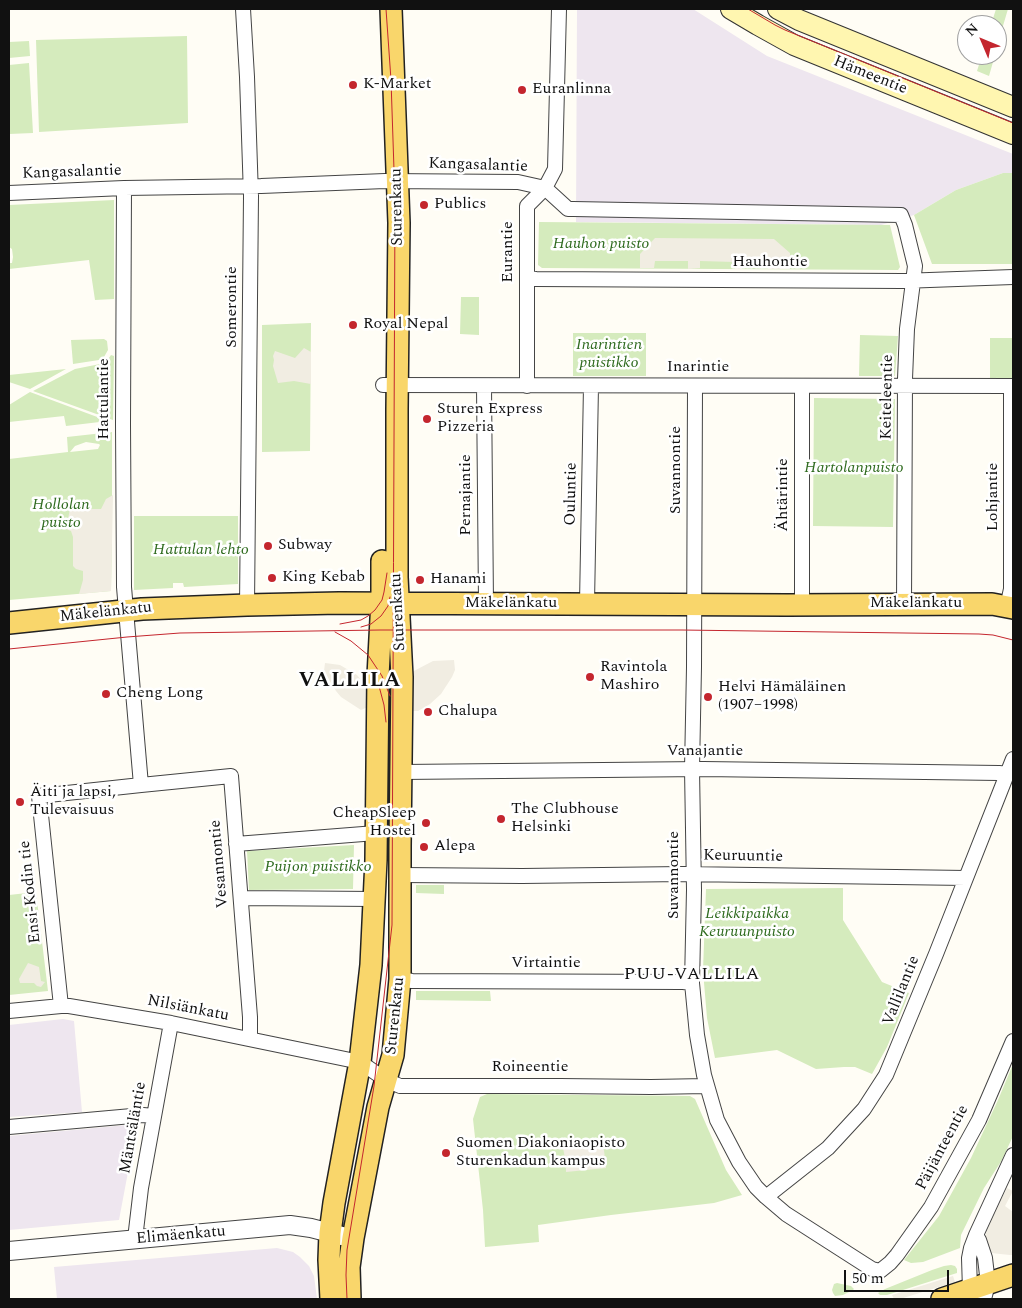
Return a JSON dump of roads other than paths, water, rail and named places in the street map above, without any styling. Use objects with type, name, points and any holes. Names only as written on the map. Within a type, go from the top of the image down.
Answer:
[{"type":"main road","name":"Sturenkatu","points":[[376,9],[391,181]]},
{"type":"main road","name":"Sturenkatu","points":[[350,1299],[349,1267],[352,1238],[370,1141],[393,1055],[400,979],[402,676],[390,603],[390,385],[386,205],[391,181],[391,9]]},
{"type":"main road","name":"Hämeentie","points":[[731,9],[794,45],[1013,134]]},
{"type":"main road","name":"Hämeentie","points":[[778,9],[808,24],[1013,107]]},
{"type":"main road","name":"Sturenkatu","points":[[331,1299],[330,1233],[360,1062],[371,965],[375,899],[378,676],[390,603]]},
{"type":"main road","name":"Mäkelänkatu","points":[[9,623],[125,610],[247,605],[390,603],[992,604],[1010,607]]},
{"type":"main road","points":[[942,1299],[979,1293],[1013,1275]]},
{"type":"street","name":"Somerontie","points":[[243,9],[250,186],[247,605]]},
{"type":"street","name":"Eurantie","points":[[526,386],[527,206],[546,188],[555,169],[559,9]]},
{"type":"street","name":"Kangasalantie","points":[[9,193],[391,181],[522,182],[546,188],[568,209],[901,216],[915,266],[914,281]]},
{"type":"street","name":"Hattulantie","points":[[124,188],[122,472],[125,610],[140,785]]},
{"type":"street","name":"Hauhontie","points":[[527,278],[914,281],[1013,278]]},
{"type":"street","name":"Keiteleentie","points":[[904,605],[905,386],[907,329],[914,281]]},
{"type":"street","name":"Inarintie","points":[[390,385],[1012,386]]},
{"type":"street","name":"Pernajantie","points":[[484,386],[486,604]]},
{"type":"street","name":"Ouluntie","points":[[588,604],[591,386]]},
{"type":"street","name":"Suvannontie","points":[[695,386],[692,983],[697,1035],[706,1086],[717,1120],[739,1162],[756,1187],[766,1197],[786,1214],[872,1269],[880,1270],[890,1263]]},
{"type":"street","name":"Ähtärintie","points":[[802,386],[802,605]]},
{"type":"street","name":"Lohjantie","points":[[1010,607],[1012,386]]},
{"type":"street","name":"Vallilantie","points":[[766,1197],[828,1148],[864,1109],[886,1075],[1013,759]]},
{"type":"street","name":"Vanajantie","points":[[402,772],[692,769],[1000,772],[1008,774]]},
{"type":"street","name":"Vesannontie","points":[[140,785],[231,776],[250,1017],[250,1039]]},
{"type":"street","name":"Ensi-Kodin tie","points":[[61,1006],[39,796],[140,785]]},
{"type":"street","points":[[236,844],[376,833]]},
{"type":"street","name":"Keuruuntie","points":[[400,875],[693,874],[966,878]]},
{"type":"street","points":[[241,898],[375,899]]},
{"type":"street","name":"Virtaintie","points":[[400,979],[412,981],[692,983]]},
{"type":"street","name":"Nilsiänkatu","points":[[9,1011],[61,1006],[171,1023],[360,1062]]},
{"type":"street","name":"Mäntsäläntie","points":[[135,1240],[141,1188],[171,1023]]},
{"type":"street","name":"Päijänteentie","points":[[890,1263],[932,1207],[979,1120],[1013,1041]]},
{"type":"street","name":"Roineentie","points":[[360,1062],[386,1080],[400,1086],[651,1088],[706,1086]]},
{"type":"street","points":[[9,1127],[143,1115],[154,1116]]},
{"type":"street","points":[[979,1293],[985,1258],[976,1235],[1013,1155]]},
{"type":"street","name":"Elimäenkatu","points":[[9,1251],[290,1225],[352,1238]]},
{"type":"tram line","points":[[347,1299],[347,1250],[374,1086],[392,925],[395,200],[391,80],[386,9]]},
{"type":"tram line","points":[[748,9],[785,30],[1013,123]]},
{"type":"tram line","points":[[340,624],[361,620],[375,610],[382,600],[387,573]]},
{"type":"tram line","points":[[361,627],[371,624],[381,616],[388,606],[390,597]]},
{"type":"tram line","points":[[9,649],[180,633],[380,630],[682,630],[979,634],[1013,640]]},
{"type":"tram line","points":[[335,632],[351,641],[368,655],[382,676],[390,696]]},
{"type":"tram line","points":[[379,686],[386,722]]},
{"type":"place","name":"K-Market","points":[[353,85]]},
{"type":"place","name":"Euranlinna","points":[[522,90]]},
{"type":"place","name":"Publics","points":[[424,205]]},
{"type":"place","name":"Royal Nepal","points":[[353,325]]},
{"type":"place","name":"Sturen Express Pizzeria","points":[[427,419]]},
{"type":"place","name":"Subway","points":[[268,546]]},
{"type":"place","name":"King Kebab","points":[[272,578]]},
{"type":"place","name":"Hanami","points":[[420,580]]},
{"type":"place","name":"Ravintola Mashiro","points":[[590,677]]},
{"type":"place","name":"Cheng Long","points":[[106,694]]},
{"type":"place","name":"Helvi Hämäläinen (1907–1998)","points":[[708,697]]},
{"type":"place","name":"Chalupa","points":[[428,712]]},
{"type":"place","name":"Äiti ja lapsi, Tulevaisuus","points":[[20,802]]},
{"type":"place","name":"The Clubhouse Helsinki","points":[[501,819]]},
{"type":"place","name":"CheapSleep Hostel","points":[[426,823]]},
{"type":"place","name":"Alepa","points":[[424,847]]},
{"type":"place","name":"Suomen Diakoniaopisto Sturenkadun kampus","points":[[446,1153]]},
{"type":"district","name":"VALLILA","points":[[350,682]]},
{"type":"district","name":"PUU-VALLILA","points":[[692,975]]},
{"type":"park label","name":"Hauhon puisto","points":[[601,245]]},
{"type":"park label","name":"Inarintien puistikko","points":[[609,355]]},
{"type":"park label","name":"Hartolanpuisto","points":[[854,469]]},
{"type":"park label","name":"Hollolan puisto","points":[[61,515]]},
{"type":"park label","name":"Hattulan lehto","points":[[201,551]]},
{"type":"park label","name":"Puijon puistikko","points":[[318,868]]},
{"type":"park label","name":"Leikkipaikka Keuruunpuisto","points":[[747,924]]}]
